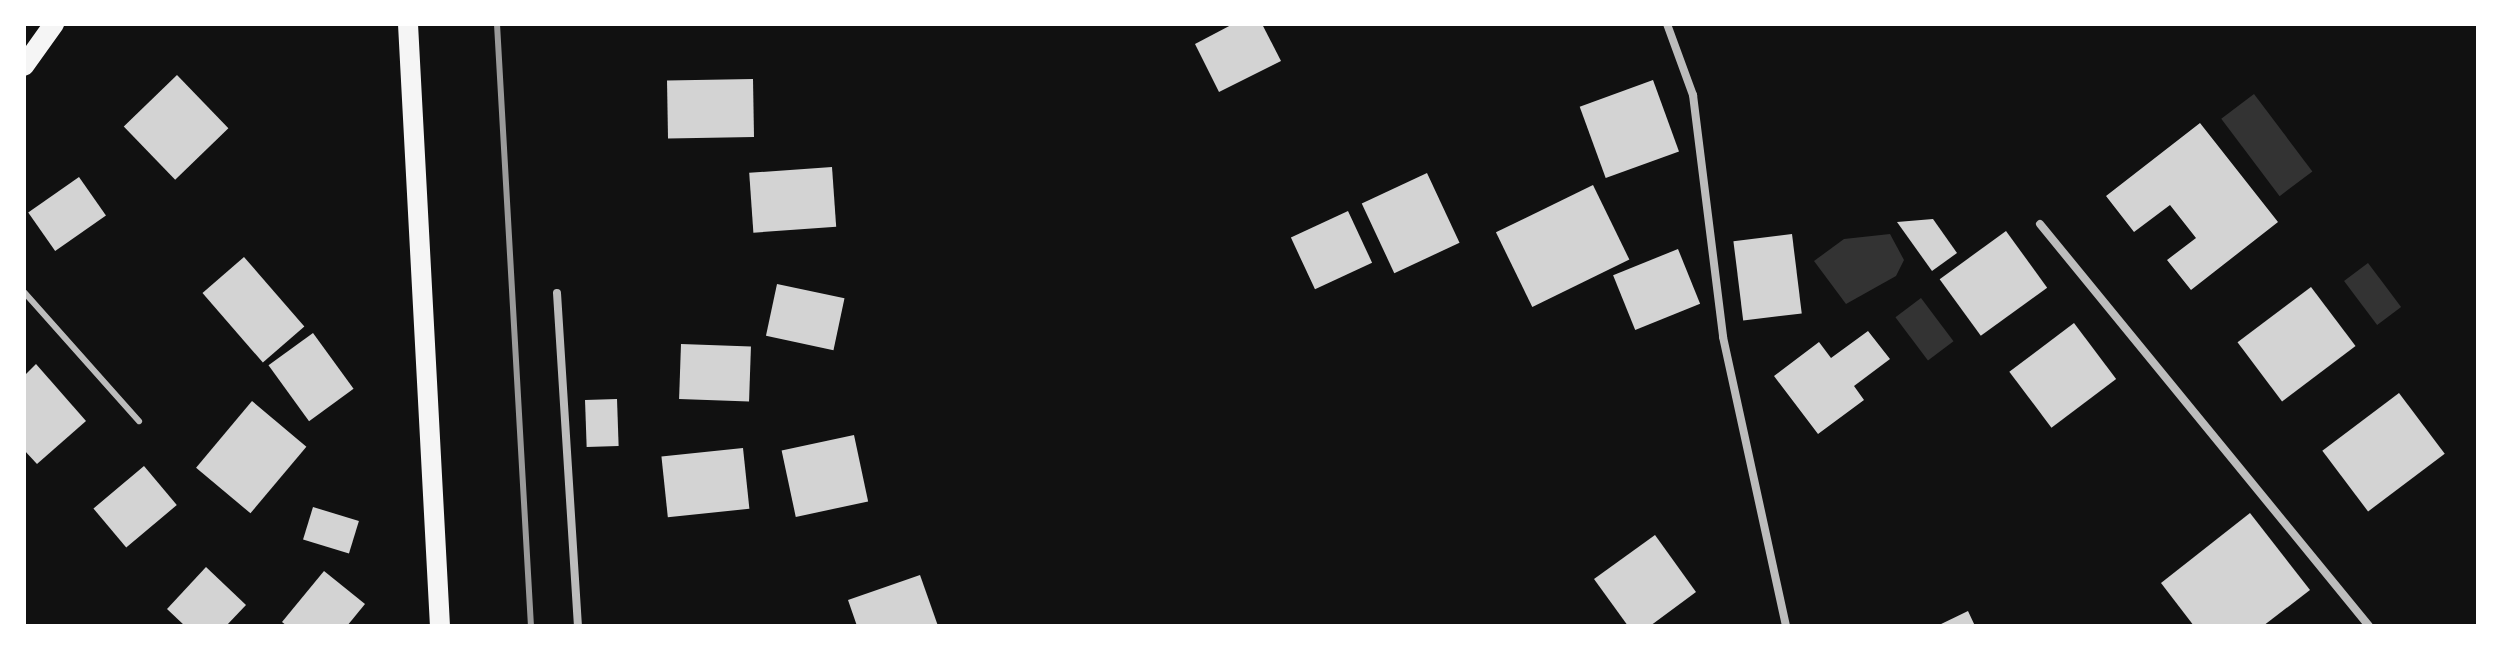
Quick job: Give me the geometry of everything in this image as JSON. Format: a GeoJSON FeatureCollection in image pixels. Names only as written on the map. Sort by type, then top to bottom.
{"type":"FeatureCollection","features":[{"type":"Feature","properties":{"kind":"main road"},"geometry":{"type":"LineString","coordinates":[[24,66],[54,24]]}},
{"type":"Feature","properties":{"kind":"main road"},"geometry":{"type":"LineString","coordinates":[[408,24],[440,626]]}},
{"type":"Feature","properties":{"kind":"street"},"geometry":{"type":"LineString","coordinates":[[1667,24],[1693,95],[1723,337],[1786,626]]}},
{"type":"Feature","properties":{"kind":"street"},"geometry":{"type":"LineString","coordinates":[[2040,224],[2369,626]]}},
{"type":"Feature","properties":{"kind":"street"},"geometry":{"type":"LineString","coordinates":[[557,293],[578,626]]}},
{"type":"Feature","properties":{"kind":"lane"},"geometry":{"type":"LineString","coordinates":[[24,292],[139,421]]}},
{"type":"Feature","properties":{"kind":"shaded area"},"geometry":{"type":"Polygon","coordinates":[[[2254,94],[2312,171],[2280,196],[2221,119],[2254,94]]]}},
{"type":"Feature","properties":{"kind":"shaded area"},"geometry":{"type":"Polygon","coordinates":[[[1890,234],[1904,260],[1896,276],[1846,304],[1814,261],[1844,239],[1890,234]]]}},
{"type":"Feature","properties":{"kind":"shaded area"},"geometry":{"type":"Polygon","coordinates":[[[2368,263],[2401,307],[2377,325],[2344,281],[2368,263]]]}},
{"type":"Feature","properties":{"kind":"shaded area"},"geometry":{"type":"Polygon","coordinates":[[[1921,298],[1953,341],[1928,360],[1895,317],[1921,298]]]}},
{"type":"Feature","properties":{"kind":"building"},"geometry":{"type":"Polygon","coordinates":[[[1233,24],[1262,24],[1281,61],[1219,92],[1195,44],[1233,24]]]}},
{"type":"Feature","properties":{"kind":"building"},"geometry":{"type":"Polygon","coordinates":[[[177,75],[228,128],[175,180],[124,126],[177,75]]]}},
{"type":"Feature","properties":{"kind":"building"},"geometry":{"type":"Polygon","coordinates":[[[753,79],[754,137],[668,138],[667,81],[753,79]]]}},
{"type":"Feature","properties":{"kind":"building"},"geometry":{"type":"Polygon","coordinates":[[[1653,80],[1679,151],[1606,178],[1580,107],[1653,80]]]}},
{"type":"Feature","properties":{"kind":"building"},"geometry":{"type":"Polygon","coordinates":[[[2200,123],[2278,222],[2191,290],[2167,260],[2196,238],[2170,205],[2134,232],[2106,196],[2200,123]]]}},
{"type":"Feature","properties":{"kind":"building"},"geometry":{"type":"Polygon","coordinates":[[[832,167],[836,227],[753,233],[749,173],[832,167]]]}},
{"type":"Feature","properties":{"kind":"building"},"geometry":{"type":"Polygon","coordinates":[[[1427,173],[1460,243],[1394,273],[1362,203],[1427,173]]]}},
{"type":"Feature","properties":{"kind":"building"},"geometry":{"type":"Polygon","coordinates":[[[79,177],[106,216],[55,251],[28,213],[79,177]]]}},
{"type":"Feature","properties":{"kind":"building"},"geometry":{"type":"Polygon","coordinates":[[[1593,185],[1629,260],[1532,307],[1496,232],[1593,185]]]}},
{"type":"Feature","properties":{"kind":"building"},"geometry":{"type":"Polygon","coordinates":[[[1348,211],[1372,263],[1315,289],[1291,238],[1348,211]]]}},
{"type":"Feature","properties":{"kind":"building"},"geometry":{"type":"Polygon","coordinates":[[[1933,219],[1957,253],[1932,271],[1897,222],[1933,219]]]}},
{"type":"Feature","properties":{"kind":"building"},"geometry":{"type":"Polygon","coordinates":[[[2006,231],[2047,288],[1981,336],[1940,279],[2006,231]]]}},
{"type":"Feature","properties":{"kind":"building"},"geometry":{"type":"Polygon","coordinates":[[[1792,234],[1802,313],[1743,321],[1733,241],[1792,234]]]}},
{"type":"Feature","properties":{"kind":"building"},"geometry":{"type":"Polygon","coordinates":[[[1678,249],[1700,304],[1635,330],[1613,275],[1678,249]]]}},
{"type":"Feature","properties":{"kind":"building"},"geometry":{"type":"Polygon","coordinates":[[[244,257],[304,326],[263,363],[202,293],[244,257]]]}},
{"type":"Feature","properties":{"kind":"building"},"geometry":{"type":"Polygon","coordinates":[[[777,284],[844,298],[833,350],[766,336],[777,284]]]}},
{"type":"Feature","properties":{"kind":"building"},"geometry":{"type":"Polygon","coordinates":[[[2311,287],[2356,346],[2282,401],[2238,342],[2311,287]]]}},
{"type":"Feature","properties":{"kind":"building"},"geometry":{"type":"Polygon","coordinates":[[[2074,323],[2116,379],[2051,428],[2009,372],[2074,323]]]}},
{"type":"Feature","properties":{"kind":"building"},"geometry":{"type":"Polygon","coordinates":[[[1868,331],[1890,359],[1854,386],[1864,400],[1818,434],[1774,376],[1819,342],[1831,358],[1868,331]]]}},
{"type":"Feature","properties":{"kind":"building"},"geometry":{"type":"Polygon","coordinates":[[[313,333],[354,389],[309,421],[269,365],[313,333]]]}},
{"type":"Feature","properties":{"kind":"building"},"geometry":{"type":"Polygon","coordinates":[[[681,344],[751,346],[749,401],[679,399],[681,344]]]}},
{"type":"Feature","properties":{"kind":"building"},"geometry":{"type":"Polygon","coordinates":[[[36,364],[86,421],[37,464],[24,450],[24,376],[36,364]]]}},
{"type":"Feature","properties":{"kind":"building"},"geometry":{"type":"Polygon","coordinates":[[[2399,393],[2445,454],[2368,511],[2322,451],[2399,393]]]}},
{"type":"Feature","properties":{"kind":"building"},"geometry":{"type":"Polygon","coordinates":[[[617,399],[619,446],[587,447],[585,400],[617,399]]]}},
{"type":"Feature","properties":{"kind":"building"},"geometry":{"type":"Polygon","coordinates":[[[252,401],[306,447],[250,513],[196,468],[252,401]]]}},
{"type":"Feature","properties":{"kind":"building"},"geometry":{"type":"Polygon","coordinates":[[[854,435],[868,502],[796,517],[782,450],[854,435]]]}},
{"type":"Feature","properties":{"kind":"building"},"geometry":{"type":"Polygon","coordinates":[[[743,448],[749,509],[668,517],[661,457],[743,448]]]}},
{"type":"Feature","properties":{"kind":"building"},"geometry":{"type":"Polygon","coordinates":[[[144,466],[177,505],[126,547],[93,508],[144,466]]]}},
{"type":"Feature","properties":{"kind":"building"},"geometry":{"type":"Polygon","coordinates":[[[313,507],[359,521],[349,554],[303,540],[313,507]]]}},
{"type":"Feature","properties":{"kind":"building"},"geometry":{"type":"Polygon","coordinates":[[[2250,513],[2310,590],[2263,626],[2194,626],[2161,583],[2250,513]]]}},
{"type":"Feature","properties":{"kind":"building"},"geometry":{"type":"Polygon","coordinates":[[[1655,535],[1696,592],[1650,626],[1628,626],[1594,579],[1655,535]]]}},
{"type":"Feature","properties":{"kind":"building"},"geometry":{"type":"Polygon","coordinates":[[[206,567],[246,605],[226,626],[185,626],[167,609],[206,567]]]}},
{"type":"Feature","properties":{"kind":"building"},"geometry":{"type":"Polygon","coordinates":[[[324,571],[365,604],[347,626],[287,626],[282,622],[324,571]]]}},
{"type":"Feature","properties":{"kind":"building"},"geometry":{"type":"Polygon","coordinates":[[[920,575],[938,626],[857,626],[848,600],[920,575]]]}},
{"type":"Feature","properties":{"kind":"building"},"geometry":{"type":"Polygon","coordinates":[[[1968,611],[1975,626],[1937,626],[1968,611]]]}},
{"type":"Feature","properties":{"kind":"railway"},"geometry":{"type":"LineString","coordinates":[[497,24],[531,626]]}}]}
